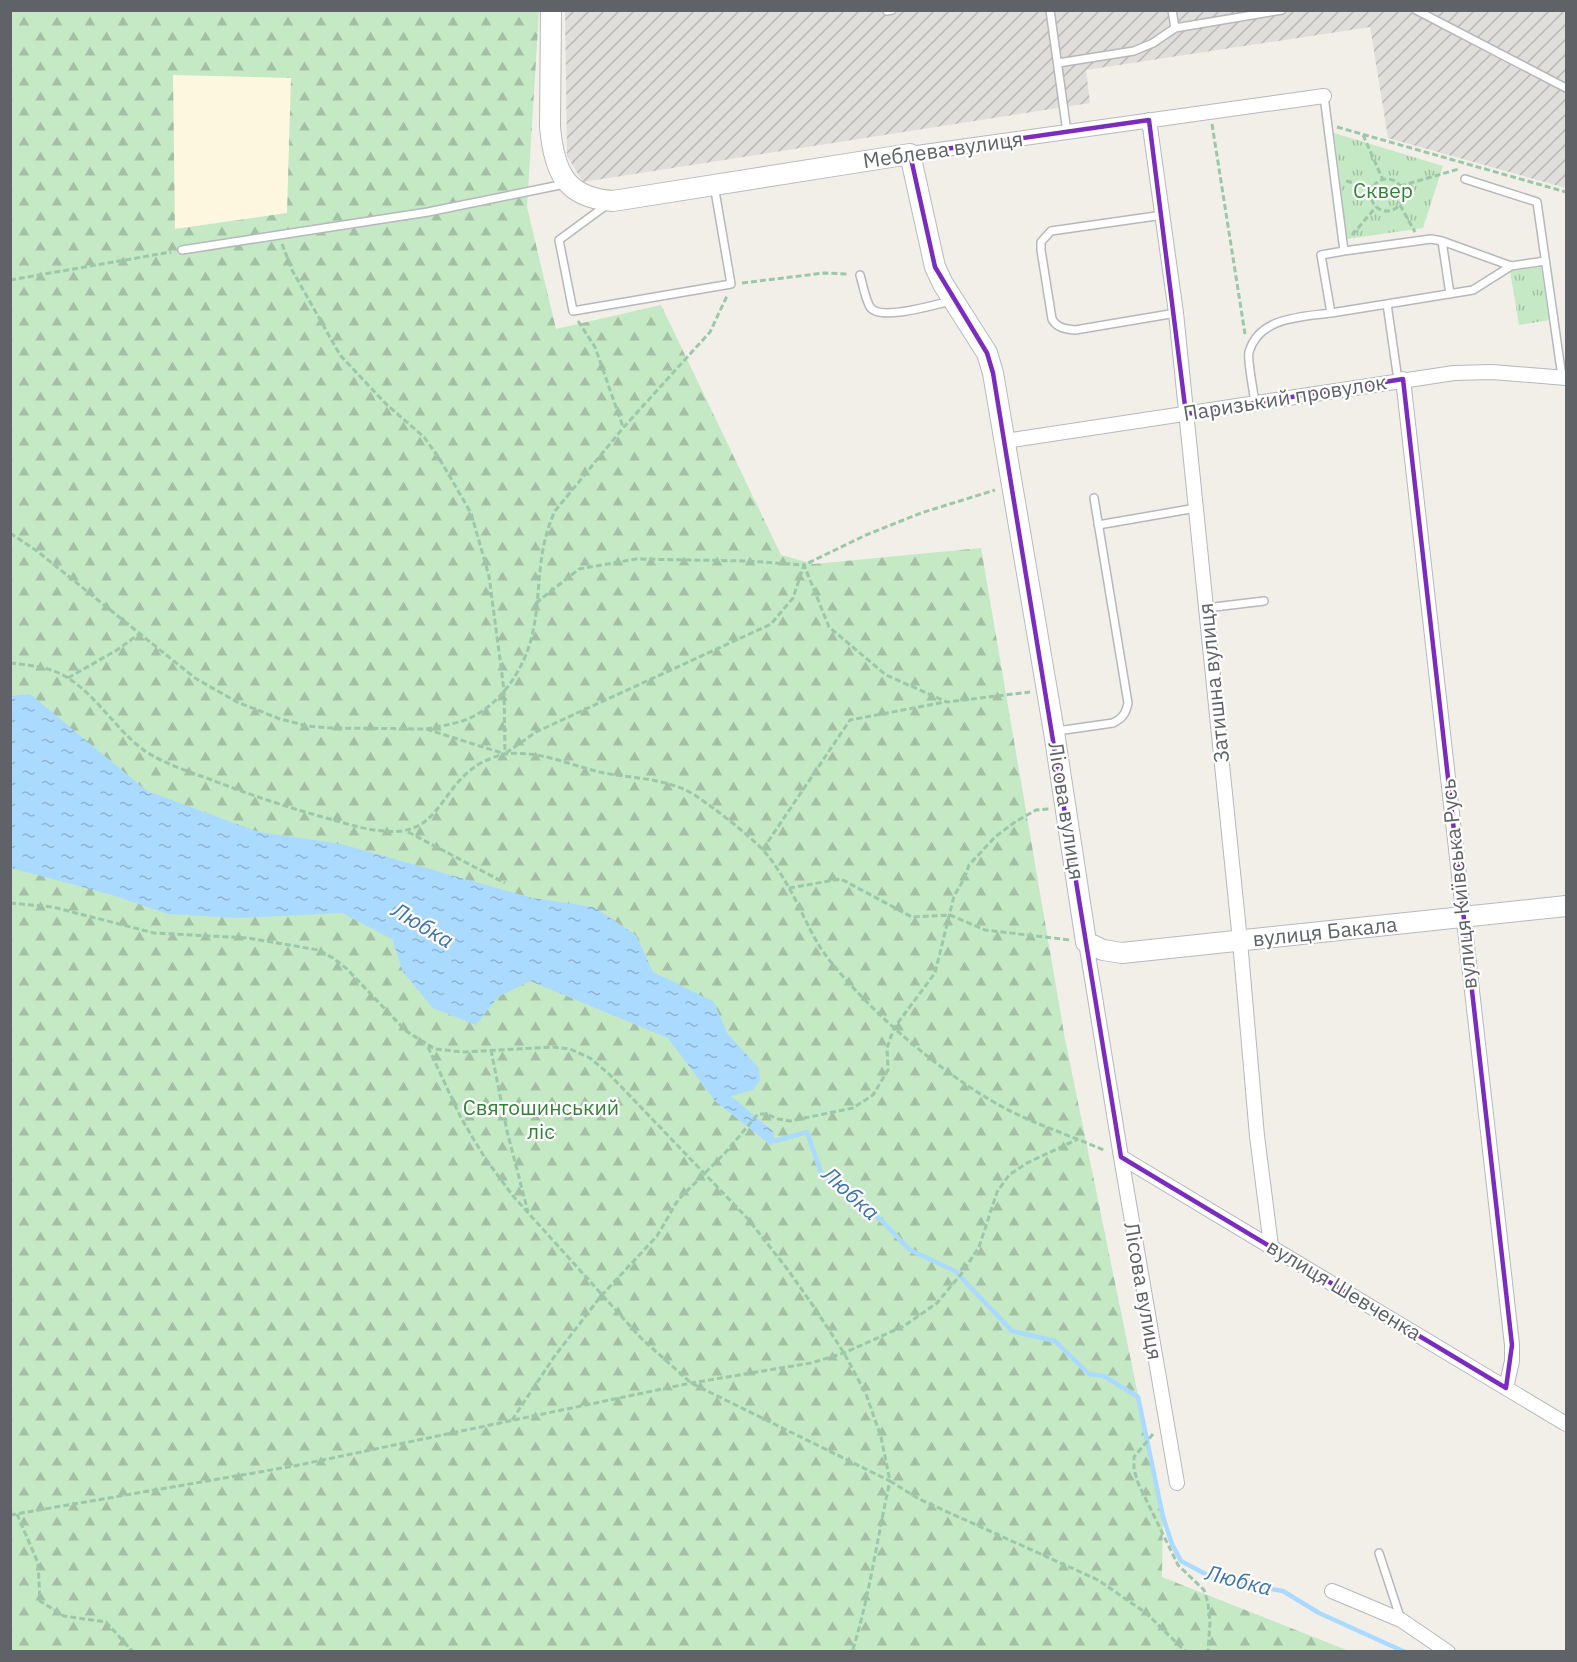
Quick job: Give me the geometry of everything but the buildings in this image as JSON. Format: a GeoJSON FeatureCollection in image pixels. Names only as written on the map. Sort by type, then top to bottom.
{"type":"FeatureCollection","features":[{"type":"Feature","properties":{"kind":"street"},"geometry":{"type":"LineString","coordinates":[[550,10],[551,136],[558,166],[568,183]]}},
{"type":"Feature","properties":{"kind":"street","name":"Меблева вулиця"},"geometry":{"type":"LineString","coordinates":[[568,183],[584,196],[613,201],[910,154],[1324,96]]}},
{"type":"Feature","properties":{"kind":"street","name":"Затишна вулиця"},"geometry":{"type":"LineString","coordinates":[[1149,120],[1176,313],[1240,941],[1257,1136],[1271,1246]]}},
{"type":"Feature","properties":{"kind":"street","name":"Лісова вулиця"},"geometry":{"type":"LineString","coordinates":[[910,154],[935,267],[943,284],[987,353],[993,373],[1054,732],[1121,1157],[1177,1483]]}},
{"type":"Feature","properties":{"kind":"street","name":"Паризький провулок"},"geometry":{"type":"LineString","coordinates":[[1005,441],[1454,373],[1492,372],[1564,378]]}},
{"type":"Feature","properties":{"kind":"street","name":"вулиця Київська Русь"},"geometry":{"type":"LineString","coordinates":[[1400,380],[1512,1345],[1512,1361],[1506,1388]]}},
{"type":"Feature","properties":{"kind":"street","name":"вулиця Бакала"},"geometry":{"type":"LineString","coordinates":[[1086,942],[1103,950],[1122,953],[1566,906]]}},
{"type":"Feature","properties":{"kind":"street","name":"вулиця Шевченка"},"geometry":{"type":"LineString","coordinates":[[1121,1157],[1566,1424]]}},
{"type":"Feature","properties":{"kind":"street"},"geometry":{"type":"LineString","coordinates":[[1332,1591],[1401,1620],[1448,1652]]}},
{"type":"Feature","properties":{"kind":"lane"},"geometry":{"type":"LineString","coordinates":[[887,11],[892,10]]}},
{"type":"Feature","properties":{"kind":"lane"},"geometry":{"type":"LineString","coordinates":[[1050,10],[1067,132]]}},
{"type":"Feature","properties":{"kind":"lane"},"geometry":{"type":"LineString","coordinates":[[1172,10],[1175,28]]}},
{"type":"Feature","properties":{"kind":"lane"},"geometry":{"type":"LineString","coordinates":[[1058,63],[1134,51],[1153,43],[1175,28],[1282,10]]}},
{"type":"Feature","properties":{"kind":"lane"},"geometry":{"type":"LineString","coordinates":[[1416,10],[1566,88]]}},
{"type":"Feature","properties":{"kind":"lane"},"geometry":{"type":"LineString","coordinates":[[1324,96],[1344,248]]}},
{"type":"Feature","properties":{"kind":"lane"},"geometry":{"type":"LineString","coordinates":[[1465,179],[1537,202],[1564,378]]}},
{"type":"Feature","properties":{"kind":"lane"},"geometry":{"type":"LineString","coordinates":[[182,250],[279,237],[428,212],[568,183]]}},
{"type":"Feature","properties":{"kind":"lane"},"geometry":{"type":"LineString","coordinates":[[613,201],[559,240],[573,312],[731,284],[714,185]]}},
{"type":"Feature","properties":{"kind":"lane"},"geometry":{"type":"LineString","coordinates":[[1163,215],[1051,231],[1041,242],[1041,250],[1052,319],[1056,325],[1064,329],[1075,330],[1176,313]]}},
{"type":"Feature","properties":{"kind":"lane"},"geometry":{"type":"LineString","coordinates":[[1331,313],[1322,255],[1344,248],[1420,240],[1442,241],[1511,266]]}},
{"type":"Feature","properties":{"kind":"lane"},"geometry":{"type":"LineString","coordinates":[[1442,241],[1450,294]]}},
{"type":"Feature","properties":{"kind":"lane"},"geometry":{"type":"LineString","coordinates":[[1256,403],[1248,354],[1259,334],[1278,321],[1473,290],[1511,266],[1545,261]]}},
{"type":"Feature","properties":{"kind":"lane"},"geometry":{"type":"LineString","coordinates":[[860,275],[871,308],[878,312],[898,313],[954,300]]}},
{"type":"Feature","properties":{"kind":"lane"},"geometry":{"type":"LineString","coordinates":[[1388,303],[1400,380]]}},
{"type":"Feature","properties":{"kind":"lane"},"geometry":{"type":"LineString","coordinates":[[1054,732],[1113,723],[1120,720],[1126,712],[1128,703],[1094,498]]}},
{"type":"Feature","properties":{"kind":"lane"},"geometry":{"type":"LineString","coordinates":[[1098,525],[1196,508]]}},
{"type":"Feature","properties":{"kind":"lane"},"geometry":{"type":"LineString","coordinates":[[1206,608],[1264,601]]}},
{"type":"Feature","properties":{"kind":"lane"},"geometry":{"type":"LineString","coordinates":[[1379,1553],[1401,1620]]}},
{"type":"Feature","properties":{"kind":"path"},"geometry":{"type":"LineString","coordinates":[[1210,111],[1248,354]]}},
{"type":"Feature","properties":{"kind":"path"},"geometry":{"type":"LineString","coordinates":[[1328,124],[1566,192]]}},
{"type":"Feature","properties":{"kind":"path"},"geometry":{"type":"LineString","coordinates":[[1362,134],[1383,180]]}},
{"type":"Feature","properties":{"kind":"path"},"geometry":{"type":"LineString","coordinates":[[1376,207],[1372,197],[1373,188],[1383,180],[1389,180],[1401,186],[1472,166]]}},
{"type":"Feature","properties":{"kind":"path"},"geometry":{"type":"LineString","coordinates":[[1335,178],[1373,188]]}},
{"type":"Feature","properties":{"kind":"path"},"geometry":{"type":"LineString","coordinates":[[1376,207],[1389,211],[1400,205],[1403,192],[1401,186]]}},
{"type":"Feature","properties":{"kind":"path"},"geometry":{"type":"LineString","coordinates":[[1400,205],[1420,240]]}},
{"type":"Feature","properties":{"kind":"path"},"geometry":{"type":"LineString","coordinates":[[1344,248],[1376,207]]}},
{"type":"Feature","properties":{"kind":"path"},"geometry":{"type":"LineString","coordinates":[[279,237],[292,270],[340,355],[386,404],[424,437],[471,513],[489,576],[504,690],[505,754]]}},
{"type":"Feature","properties":{"kind":"path"},"geometry":{"type":"LineString","coordinates":[[10,280],[182,250]]}},
{"type":"Feature","properties":{"kind":"path"},"geometry":{"type":"LineString","coordinates":[[10,533],[37,551],[195,678],[237,702],[280,719],[307,726],[426,729],[452,724],[471,717],[490,706],[520,666],[532,636],[542,545],[555,511],[623,428],[710,332],[725,304],[731,284],[824,273],[860,275]]}},
{"type":"Feature","properties":{"kind":"path"},"geometry":{"type":"LineString","coordinates":[[573,312],[595,347],[623,428]]}},
{"type":"Feature","properties":{"kind":"path"},"geometry":{"type":"LineString","coordinates":[[536,604],[579,569],[636,559],[748,561],[804,565],[866,535],[921,513],[1012,485]]}},
{"type":"Feature","properties":{"kind":"path"},"geometry":{"type":"LineString","coordinates":[[804,565],[829,627],[886,675],[947,702]]}},
{"type":"Feature","properties":{"kind":"path"},"geometry":{"type":"LineString","coordinates":[[408,832],[430,818],[454,786],[477,765],[505,754],[536,732],[771,624],[793,598],[804,565]]}},
{"type":"Feature","properties":{"kind":"path"},"geometry":{"type":"LineString","coordinates":[[68,678],[90,667],[139,634]]}},
{"type":"Feature","properties":{"kind":"path"},"geometry":{"type":"LineString","coordinates":[[10,663],[50,669],[68,678],[92,699],[125,735],[148,752],[176,766],[268,802],[382,831],[408,832],[505,883]]}},
{"type":"Feature","properties":{"kind":"path"},"geometry":{"type":"LineString","coordinates":[[763,849],[850,720],[947,702],[1047,690]]}},
{"type":"Feature","properties":{"kind":"path"},"geometry":{"type":"LineString","coordinates":[[426,729],[505,754],[544,755],[602,772],[656,780],[697,796],[763,849],[789,888],[808,928],[830,961],[894,1028],[930,1058],[1013,1112],[1121,1157]]}},
{"type":"Feature","properties":{"kind":"path"},"geometry":{"type":"LineString","coordinates":[[512,1420],[554,1357],[601,1296],[657,1236],[678,1200],[737,1140],[745,1127],[758,1114],[790,1121],[853,1108],[873,1095],[888,1070],[887,1048],[894,1028],[935,973],[954,896],[969,865],[995,837],[1015,822],[1036,810],[1050,809],[1065,803]]}},
{"type":"Feature","properties":{"kind":"path"},"geometry":{"type":"LineString","coordinates":[[789,888],[841,879],[912,917],[950,915],[985,930],[1086,942]]}},
{"type":"Feature","properties":{"kind":"path"},"geometry":{"type":"LineString","coordinates":[[10,903],[53,907],[154,933],[248,938],[318,950],[347,969],[406,1031],[427,1046],[452,1052],[553,1047],[570,1049],[590,1058],[609,1074],[748,1219],[788,1270],[844,1353],[866,1394],[874,1414],[890,1480],[864,1615],[852,1652]]}},
{"type":"Feature","properties":{"kind":"path"},"geometry":{"type":"LineString","coordinates":[[427,1046],[472,1138],[499,1177],[601,1296],[641,1338],[691,1383],[890,1480],[919,1499],[1098,1580],[1146,1613],[1186,1652]]}},
{"type":"Feature","properties":{"kind":"path"},"geometry":{"type":"LineString","coordinates":[[491,1050],[507,1131],[529,1214]]}},
{"type":"Feature","properties":{"kind":"path"},"geometry":{"type":"LineString","coordinates":[[10,1515],[294,1466],[691,1383],[811,1363],[844,1353],[904,1326],[936,1303],[962,1273],[979,1247],[997,1192],[1009,1176],[1027,1162],[1078,1139]]}},
{"type":"Feature","properties":{"kind":"path"},"geometry":{"type":"LineString","coordinates":[[1152,1435],[1134,1457],[1133,1463],[1138,1483],[1178,1565],[1204,1590],[1210,1622],[1208,1652]]}},
{"type":"Feature","properties":{"kind":"path"},"geometry":{"type":"LineString","coordinates":[[16,1514],[38,1563],[40,1601],[64,1617],[106,1622],[133,1652]]}},
{"type":"Feature","properties":{"kind":"highlighted area"},"geometry":{"type":"Polygon","coordinates":[[[1149,120],[1186,414],[1403,379],[1512,1345],[1506,1388],[1121,1157],[993,373],[987,353],[935,267],[910,154],[1149,120]]]}},
{"type":"Feature","properties":{"kind":"shaded area"},"geometry":{"type":"Polygon","coordinates":[[[565,11],[1566,11],[1566,188],[1388,138],[1370,27],[1086,70],[1090,103],[583,182],[567,156],[565,11]]]}},
{"type":"Feature","properties":{"kind":"shaded area"},"geometry":{"type":"Polygon","coordinates":[[[173,75],[291,77],[287,213],[174,229],[173,75]]]}},
{"type":"Feature","properties":{"kind":"green space","name":"Святошинський ліс"},"geometry":{"type":"Polygon","coordinates":[[[11,11],[539,11],[527,207],[556,329],[661,305],[781,555],[814,564],[981,548],[1065,1039],[1163,1517],[1162,1577],[1349,1651],[11,1652],[11,11]],[[173,75],[175,229],[287,213],[291,78],[173,75]]]}},
{"type":"Feature","properties":{"kind":"green space","name":"Сквер"},"geometry":{"type":"Polygon","coordinates":[[[1334,133],[1443,166],[1423,228],[1347,239],[1334,133]]]}},
{"type":"Feature","properties":{"kind":"green space"},"geometry":{"type":"Polygon","coordinates":[[[1541,267],[1549,320],[1519,325],[1510,271],[1541,267]]]}},
{"type":"Feature","properties":{"kind":"water"},"geometry":{"type":"Polygon","coordinates":[[[30,694],[147,791],[259,832],[341,844],[532,898],[594,907],[636,935],[653,972],[714,1002],[727,1033],[759,1068],[760,1080],[753,1090],[731,1096],[774,1132],[772,1146],[715,1101],[668,1038],[530,981],[498,997],[476,1025],[433,1008],[403,972],[392,939],[342,913],[236,918],[168,914],[112,895],[11,868],[11,696],[30,694]]]}},
{"type":"Feature","properties":{"kind":"waterway","name":"Любка"},"geometry":{"type":"LineString","coordinates":[[770,1137],[775,1141],[807,1132],[821,1173],[881,1220],[910,1250],[955,1271],[1012,1331],[1055,1341],[1089,1374],[1104,1376],[1138,1397],[1163,1517],[1172,1544],[1181,1561],[1215,1579],[1283,1591],[1319,1613],[1405,1652]]}}]}
